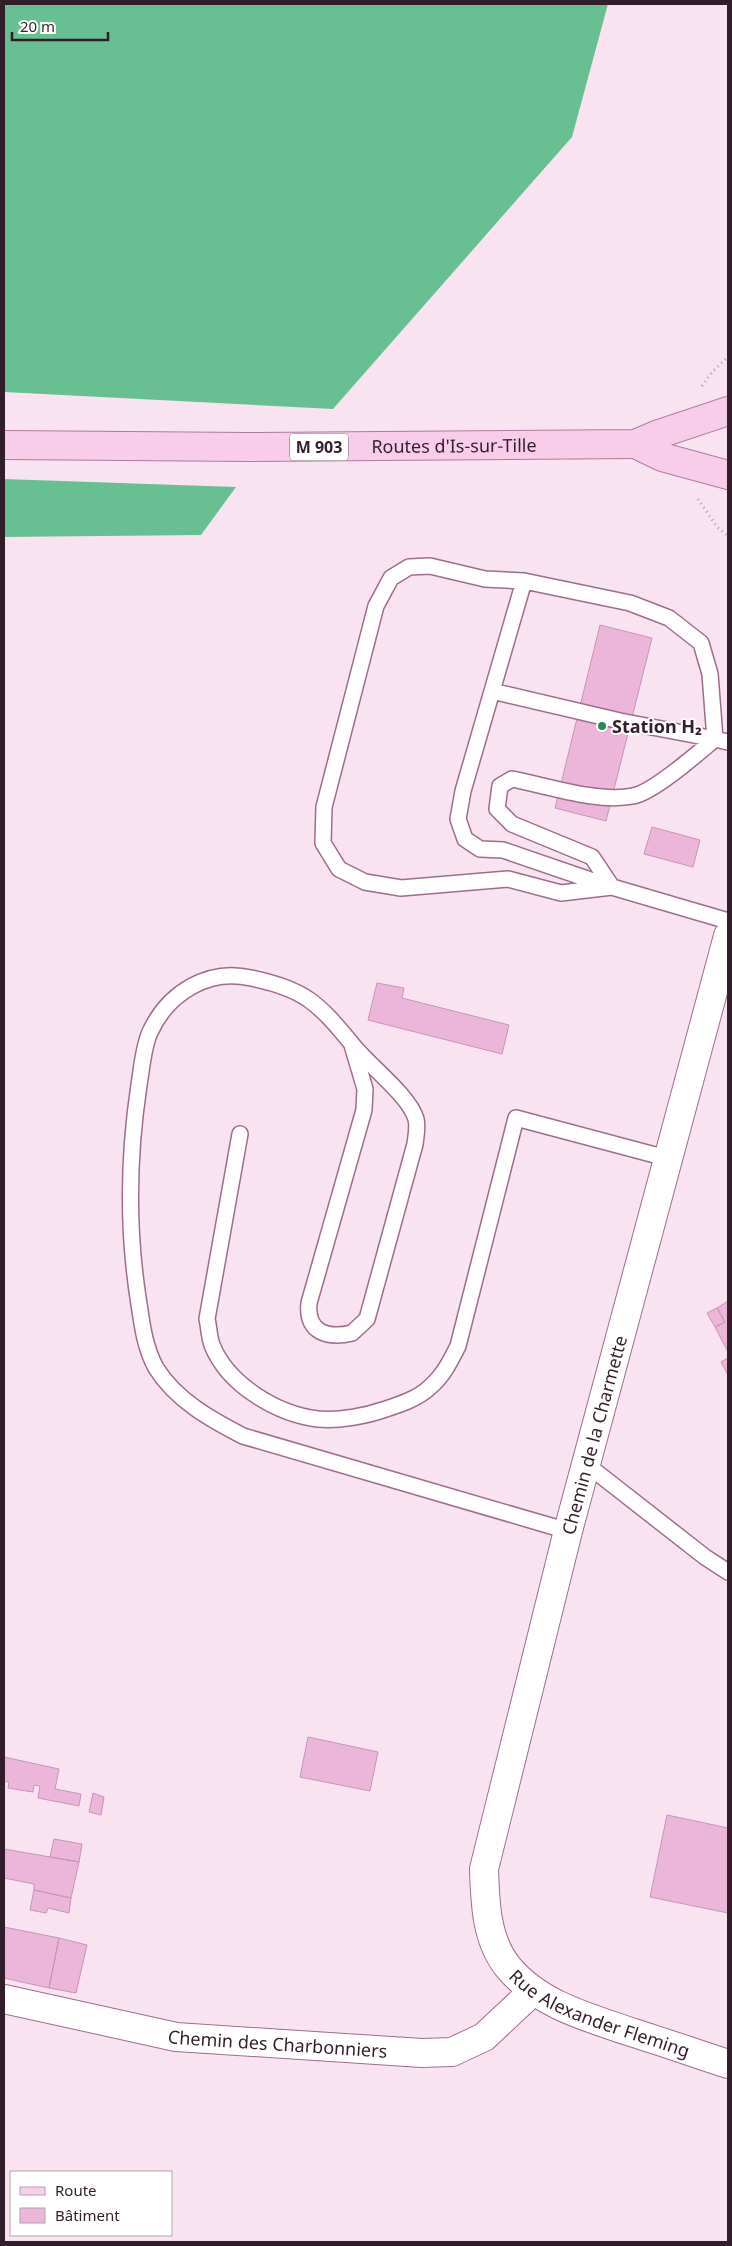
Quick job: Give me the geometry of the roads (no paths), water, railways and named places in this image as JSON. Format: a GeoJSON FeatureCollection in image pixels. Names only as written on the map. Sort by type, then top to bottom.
{"type":"FeatureCollection","features":[{"type":"Feature","properties":{"kind":"main road","name":"Routes d'Is-sur-Tille"},"geometry":{"type":"LineString","coordinates":[[4,445],[258,447],[635,444],[728,411]]}},
{"type":"Feature","properties":{"kind":"main road","name":"Routes d'Is-sur-Tille"},"geometry":{"type":"LineString","coordinates":[[635,444],[662,457],[728,475]]}},
{"type":"Feature","properties":{"kind":"street","name":"Chemin de la Charmette"},"geometry":{"type":"LineString","coordinates":[[492,1938],[484,1903],[484,1869],[568,1531],[670,1159],[723,978],[728,936]]}},
{"type":"Feature","properties":{"kind":"street","name":"Rue Alexander Fleming"},"geometry":{"type":"LineString","coordinates":[[492,1938],[508,1967],[534,1991],[573,2012],[728,2064]]}},
{"type":"Feature","properties":{"kind":"street","name":"Chemin des Charbonniers"},"geometry":{"type":"LineString","coordinates":[[4,1998],[176,2037],[422,2053],[452,2052],[484,2037],[534,1991]]}},
{"type":"Feature","properties":{"kind":"lane"},"geometry":{"type":"LineString","coordinates":[[612,887],[561,893],[508,879],[401,888],[365,882],[339,869],[323,843],[324,807],[376,606],[391,578],[409,567],[430,566],[485,579],[524,580],[630,603],[670,618],[701,643],[710,674],[722,741]]}},
{"type":"Feature","properties":{"kind":"lane"},"geometry":{"type":"LineString","coordinates":[[524,580],[463,791],[458,819],[465,839],[480,849],[502,850],[612,887],[728,920]]}},
{"type":"Feature","properties":{"kind":"lane"},"geometry":{"type":"LineString","coordinates":[[492,691],[620,721],[722,741]]}},
{"type":"Feature","properties":{"kind":"lane"},"geometry":{"type":"LineString","coordinates":[[612,887],[592,857],[512,824],[497,809],[500,786],[512,779],[585,796],[634,796],[671,775],[722,741]]}},
{"type":"Feature","properties":{"kind":"lane"},"geometry":{"type":"LineString","coordinates":[[352,1045],[365,1089],[364,1110],[308,1308],[312,1324],[318,1330],[329,1335],[352,1333],[366,1319],[417,1132],[417,1121],[410,1105],[352,1045],[335,1022],[309,998],[293,989],[242,976],[210,978],[193,985],[179,994],[158,1018],[145,1048],[133,1127],[129,1194],[132,1263],[143,1334],[155,1366],[181,1398],[243,1436],[568,1531]]}},
{"type":"Feature","properties":{"kind":"lane"},"geometry":{"type":"LineString","coordinates":[[240,1134],[207,1318],[212,1345],[224,1365],[242,1384],[265,1401],[318,1419],[346,1418],[403,1404],[430,1388],[447,1369],[458,1346],[516,1118],[670,1159]]}},
{"type":"Feature","properties":{"kind":"lane"},"geometry":{"type":"LineString","coordinates":[[586,1464],[705,1557],[728,1572]]}},
{"type":"Feature","properties":{"kind":"place","name":"Station H₂"},"geometry":{"type":"Point","coordinates":[602,726]}}]}
